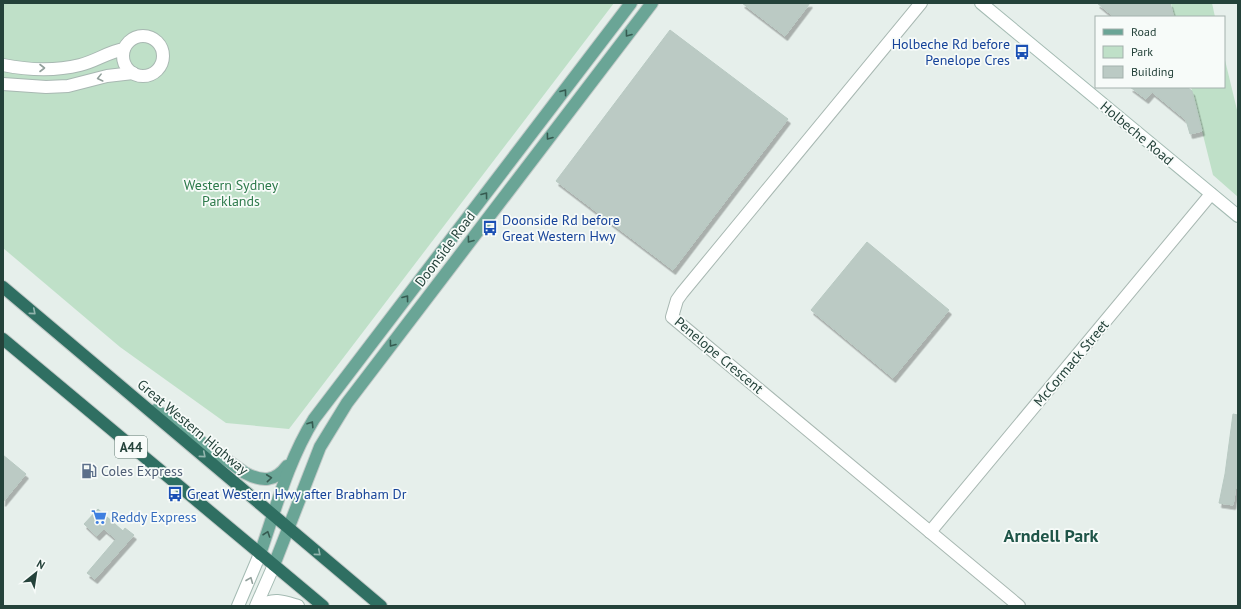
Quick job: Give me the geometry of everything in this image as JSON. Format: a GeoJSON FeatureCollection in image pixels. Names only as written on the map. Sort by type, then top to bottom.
{"type":"FeatureCollection","features":[{"type":"Feature","properties":{"kind":"highway","name":"Great Western Highway"},"geometry":{"type":"LineString","coordinates":[[3,287],[381,606]]}},
{"type":"Feature","properties":{"kind":"highway","name":"A44"},"geometry":{"type":"LineString","coordinates":[[3,339],[323,606]]}},
{"type":"Feature","properties":{"kind":"main road","name":"Doonside Road"},"geometry":{"type":"LineString","coordinates":[[260,554],[293,459],[304,435],[314,419],[631,3]]}},
{"type":"Feature","properties":{"kind":"main road","name":"Doonside Road"},"geometry":{"type":"LineString","coordinates":[[274,565],[320,447],[347,403],[652,3]]}},
{"type":"Feature","properties":{"kind":"main road"},"geometry":{"type":"LineString","coordinates":[[130,394],[156,410],[254,478],[266,479],[276,477],[293,459]]}},
{"type":"Feature","properties":{"kind":"street","name":"Penelope Crescent"},"geometry":{"type":"LineString","coordinates":[[921,3],[682,292],[677,300],[672,317],[1019,606]]}},
{"type":"Feature","properties":{"kind":"street","name":"Holbeche Road"},"geometry":{"type":"LineString","coordinates":[[981,3],[1238,216]]}},
{"type":"Feature","properties":{"kind":"street"},"geometry":{"type":"LineString","coordinates":[[142,35],[153,38],[161,46],[164,58],[159,69],[149,75],[141,76],[133,73],[129,70],[123,60],[124,49],[130,40],[136,37],[142,35]]}},
{"type":"Feature","properties":{"kind":"street"},"geometry":{"type":"LineString","coordinates":[[3,65],[26,68],[66,67],[80,65],[112,51],[124,49]]}},
{"type":"Feature","properties":{"kind":"street"},"geometry":{"type":"LineString","coordinates":[[3,84],[46,87],[68,86],[107,76],[133,73]]}},
{"type":"Feature","properties":{"kind":"street","name":"McCormack Street"},"geometry":{"type":"LineString","coordinates":[[930,532],[1211,194]]}},
{"type":"Feature","properties":{"kind":"street"},"geometry":{"type":"LineString","coordinates":[[238,606],[260,554]]}},
{"type":"Feature","properties":{"kind":"street"},"geometry":{"type":"LineString","coordinates":[[256,606],[274,565]]}},
{"type":"Feature","properties":{"kind":"street"},"geometry":{"type":"LineString","coordinates":[[261,606],[273,600],[298,606]]}},
{"type":"Feature","properties":{"kind":"green space","name":"Western Sydney Parklands"},"geometry":{"type":"Polygon","coordinates":[[[3,3],[614,3],[289,429],[226,423],[120,347],[3,248],[3,3]]]}},
{"type":"Feature","properties":{"kind":"green space"},"geometry":{"type":"Polygon","coordinates":[[[1171,3],[1212,3],[1215,16],[1174,16],[1171,3]]]}},
{"type":"Feature","properties":{"kind":"green space"},"geometry":{"type":"Polygon","coordinates":[[[1225,60],[1238,114],[1238,197],[1213,175],[1191,88],[1225,88],[1225,60]]]}},
{"type":"Feature","properties":{"kind":"building"},"geometry":{"type":"Polygon","coordinates":[[[742,3],[810,3],[785,36],[742,3]]]}},
{"type":"Feature","properties":{"kind":"building"},"geometry":{"type":"Polygon","coordinates":[[[1097,3],[1170,3],[1174,16],[1113,16],[1097,3]]]}},
{"type":"Feature","properties":{"kind":"building"},"geometry":{"type":"Polygon","coordinates":[[[670,30],[788,119],[673,270],[556,181],[670,30]]]}},
{"type":"Feature","properties":{"kind":"building"},"geometry":{"type":"Polygon","coordinates":[[[1131,88],[1188,88],[1192,91],[1202,131],[1190,134],[1186,120],[1152,92],[1146,99],[1131,88]]]}},
{"type":"Feature","properties":{"kind":"building"},"geometry":{"type":"Polygon","coordinates":[[[867,242],[949,310],[893,378],[811,310],[867,242]]]}},
{"type":"Feature","properties":{"kind":"building"},"geometry":{"type":"Polygon","coordinates":[[[1233,414],[1238,415],[1238,474],[1233,505],[1219,503],[1225,474],[1233,414]]]}},
{"type":"Feature","properties":{"kind":"building"},"geometry":{"type":"Polygon","coordinates":[[[3,455],[26,474],[3,502],[3,455]]]}},
{"type":"Feature","properties":{"kind":"building"},"geometry":{"type":"Polygon","coordinates":[[[98,509],[123,531],[125,528],[134,535],[95,579],[87,573],[116,539],[104,529],[97,536],[84,524],[98,509]]]}},
{"type":"Feature","properties":{"kind":"place","name":"Holbeche Rd before Penelope Cres"},"geometry":{"type":"Point","coordinates":[1022,52]}},
{"type":"Feature","properties":{"kind":"place","name":"Doonside Rd before Great Western Hwy"},"geometry":{"type":"Point","coordinates":[490,228]}},
{"type":"Feature","properties":{"kind":"place","name":"Coles Express"},"geometry":{"type":"Point","coordinates":[89,471]}},
{"type":"Feature","properties":{"kind":"place","name":"Great Western Hwy after Brabham Dr"},"geometry":{"type":"Point","coordinates":[175,494]}},
{"type":"Feature","properties":{"kind":"place","name":"Reddy Express"},"geometry":{"type":"Point","coordinates":[99,517]}},
{"type":"Feature","properties":{"kind":"district","name":"Arndell Park"},"geometry":{"type":"Point","coordinates":[1051,535]}}]}
